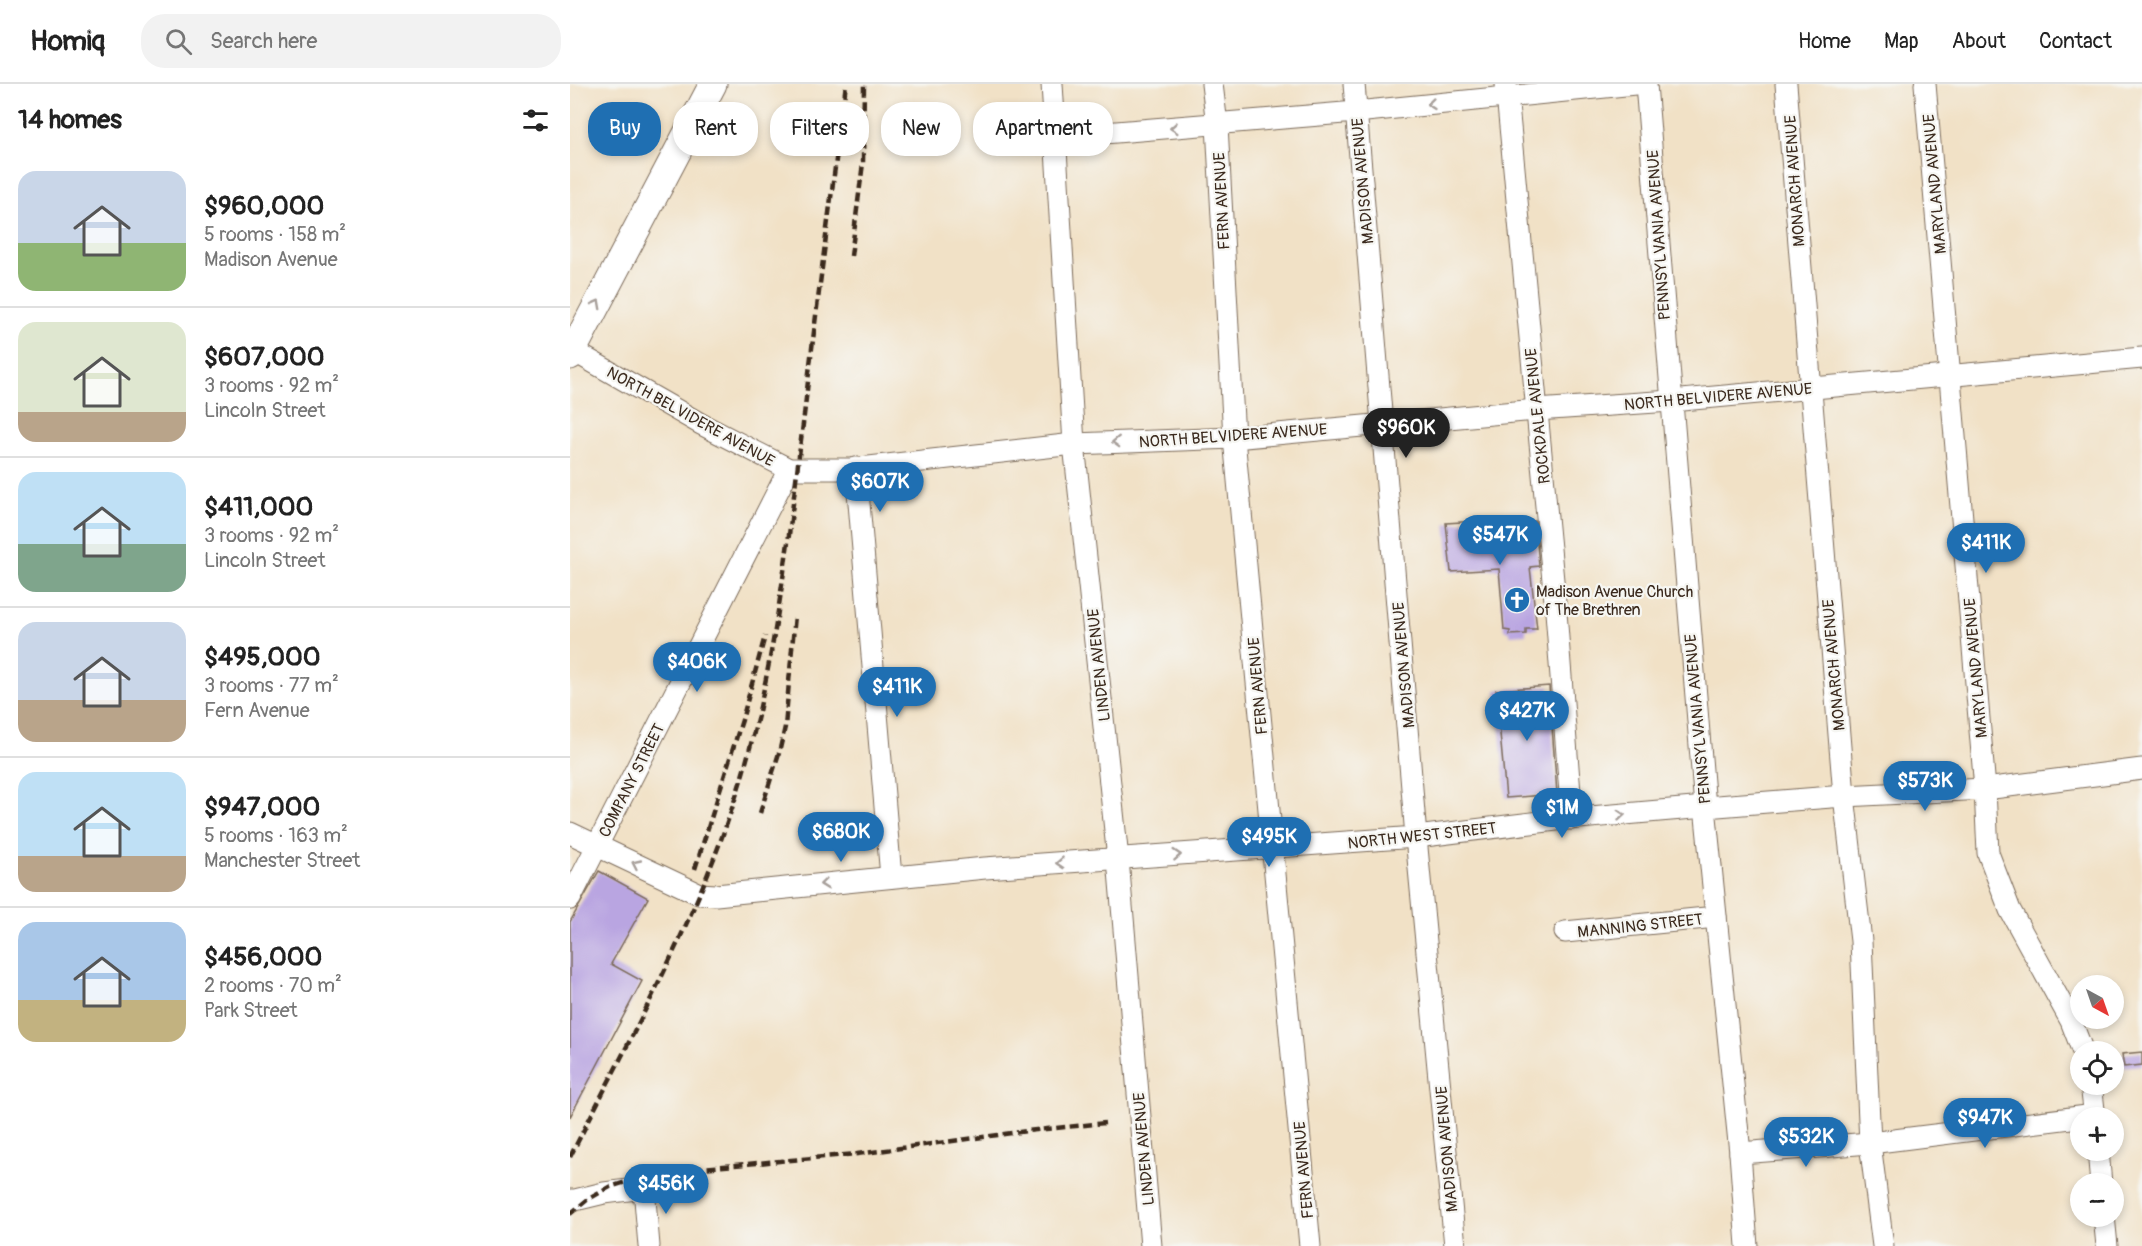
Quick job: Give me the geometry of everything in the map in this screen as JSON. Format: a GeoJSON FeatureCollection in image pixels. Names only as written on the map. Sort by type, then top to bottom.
{"type":"FeatureCollection","features":[{"type":"Feature","properties":{"kind":"main road"},"geometry":{"type":"LineString","coordinates":[[571,352],[713,84]]}},
{"type":"Feature","properties":{"kind":"street","name":"LINDEN AVENUE"},"geometry":{"type":"LineString","coordinates":[[1052,84],[1053,102]]}},
{"type":"Feature","properties":{"kind":"street","name":"FERN AVENUE"},"geometry":{"type":"LineString","coordinates":[[1212,84],[1234,438],[1310,1246]]}},
{"type":"Feature","properties":{"kind":"street","name":"MADISON AVENUE"},"geometry":{"type":"LineString","coordinates":[[1354,84],[1384,424],[1416,837],[1455,1246]]}},
{"type":"Feature","properties":{"kind":"street"},"geometry":{"type":"LineString","coordinates":[[1113,133],[1356,112],[1506,90],[1635,84]]}},
{"type":"Feature","properties":{"kind":"street","name":"PENNSYLVANIA AVENUE"},"geometry":{"type":"LineString","coordinates":[[1647,84],[1705,807],[1740,1153],[1747,1246]]}},
{"type":"Feature","properties":{"kind":"street","name":"MONARCH AVENUE"},"geometry":{"type":"LineString","coordinates":[[1786,84],[1844,796],[1861,940],[1870,1143],[1883,1246]]}},
{"type":"Feature","properties":{"kind":"street","name":"MARYLAND AVENUE"},"geometry":{"type":"LineString","coordinates":[[1925,84],[1985,789],[1988,853],[2010,910],[2071,1021],[2079,1041]]}},
{"type":"Feature","properties":{"kind":"street","name":"ROCKDALE AVENUE"},"geometry":{"type":"LineString","coordinates":[[1506,90],[1556,612],[1572,819]]}},
{"type":"Feature","properties":{"kind":"street","name":"LINDEN AVENUE"},"geometry":{"type":"LineString","coordinates":[[1057,156],[1074,444],[1118,859],[1151,1246]]}},
{"type":"Feature","properties":{"kind":"street","name":"NORTH BELVIDERE AVENUE"},"geometry":{"type":"LineString","coordinates":[[571,352],[789,470],[856,468],[1074,444],[1234,438],[2142,358]]}},
{"type":"Feature","properties":{"kind":"street"},"geometry":{"type":"LineString","coordinates":[[856,468],[891,878]]}},
{"type":"Feature","properties":{"kind":"street","name":"COMPANY STREET"},"geometry":{"type":"LineString","coordinates":[[570,899],[789,470]]}},
{"type":"Feature","properties":{"kind":"street","name":"NORTH WEST STREET"},"geometry":{"type":"LineString","coordinates":[[570,833],[699,894],[707,895],[985,868],[1416,837],[1705,807],[1844,796],[1985,789],[2142,770]]}},
{"type":"Feature","properties":{"kind":"street","name":"MANNING STREET"},"geometry":{"type":"LineString","coordinates":[[1565,932],[1716,917]]}},
{"type":"Feature","properties":{"kind":"street"},"geometry":{"type":"LineString","coordinates":[[1740,1153],[1870,1143],[2070,1119]]}},
{"type":"Feature","properties":{"kind":"street"},"geometry":{"type":"LineString","coordinates":[[570,1200],[644,1188],[649,1246]]}},
{"type":"Feature","properties":{"kind":"street"},"geometry":{"type":"LineString","coordinates":[[2105,1227],[2107,1246]]}},
{"type":"Feature","properties":{"kind":"building","name":"Madison Avenue Church of The Brethren"},"geometry":{"type":"Polygon","coordinates":[[[1478,521],[1481,531],[1520,530],[1520,522],[1535,521],[1539,566],[1530,567],[1537,629],[1526,629],[1526,634],[1510,635],[1510,631],[1504,630],[1499,569],[1451,572],[1446,523],[1478,521]]]}},
{"type":"Feature","properties":{"kind":"building"},"geometry":{"type":"Polygon","coordinates":[[[1549,686],[1557,794],[1506,798],[1496,690],[1549,686]]]}},
{"type":"Feature","properties":{"kind":"building"},"geometry":{"type":"Polygon","coordinates":[[[599,871],[648,898],[611,964],[642,981],[570,1117],[570,922],[599,871]]]}},
{"type":"Feature","properties":{"kind":"building"},"geometry":{"type":"Polygon","coordinates":[[[2142,1052],[2142,1065],[2124,1067],[2124,1054],[2142,1052]]]}},
{"type":"Feature","properties":{"kind":"railway"},"geometry":{"type":"LineString","coordinates":[[570,1157],[688,921],[727,823],[743,773],[773,644],[846,84]]}},
{"type":"Feature","properties":{"kind":"railway"},"geometry":{"type":"LineString","coordinates":[[851,256],[863,163],[864,84]]}},
{"type":"Feature","properties":{"kind":"railway"},"geometry":{"type":"LineString","coordinates":[[760,813],[785,727],[795,615]]}},
{"type":"Feature","properties":{"kind":"railway"},"geometry":{"type":"LineString","coordinates":[[695,869],[742,720],[765,636]]}},
{"type":"Feature","properties":{"kind":"railway"},"geometry":{"type":"LineString","coordinates":[[570,1214],[587,1200],[610,1187],[658,1172],[857,1154],[1105,1123]]}},
{"type":"Feature","properties":{"kind":"place","name":"Madison Avenue Church of The Brethren"},"geometry":{"type":"Point","coordinates":[1517,600]}}]}
